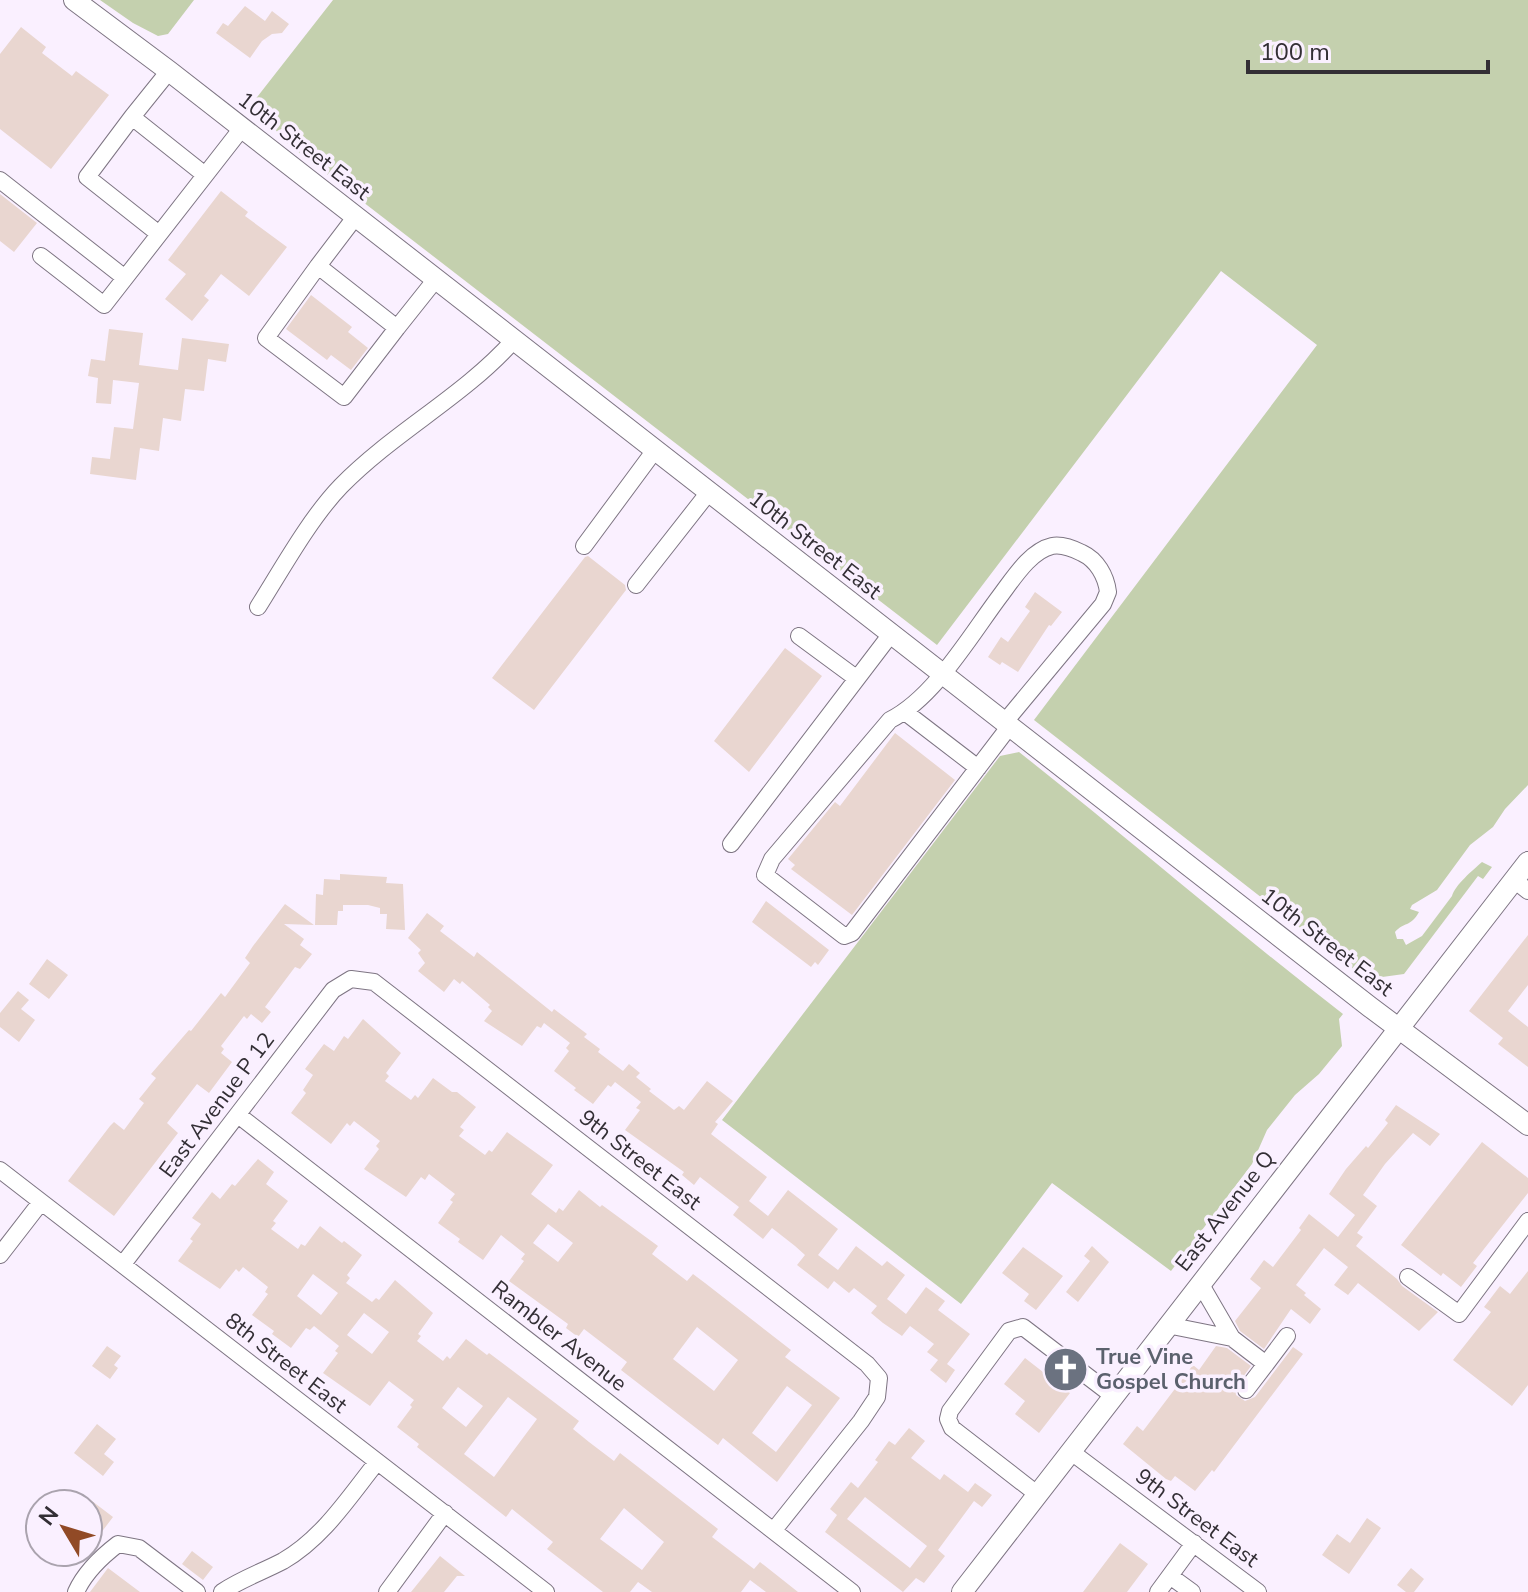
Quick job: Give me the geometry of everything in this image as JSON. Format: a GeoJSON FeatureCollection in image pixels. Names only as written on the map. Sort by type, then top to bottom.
{"type":"FeatureCollection","features":[{"type":"Feature","properties":{"kind":"main road","name":"10th Street East"},"geometry":{"type":"LineString","coordinates":[[74,0],[356,216],[941,674],[1528,1125]]}},
{"type":"Feature","properties":{"kind":"main road","name":"East Avenue Q"},"geometry":{"type":"LineString","coordinates":[[962,1592],[1398,1027],[1521,886],[1528,862]]}},
{"type":"Feature","properties":{"kind":"street"},"geometry":{"type":"LineString","coordinates":[[159,234],[87,177],[169,71]]}},
{"type":"Feature","properties":{"kind":"street"},"geometry":{"type":"LineString","coordinates":[[132,117],[205,175]]}},
{"type":"Feature","properties":{"kind":"street"},"geometry":{"type":"LineString","coordinates":[[41,256],[104,305],[242,128]]}},
{"type":"Feature","properties":{"kind":"street"},"geometry":{"type":"LineString","coordinates":[[0,180],[125,278]]}},
{"type":"Feature","properties":{"kind":"street"},"geometry":{"type":"LineString","coordinates":[[356,216],[266,338],[276,347],[344,397],[436,279]]}},
{"type":"Feature","properties":{"kind":"street"},"geometry":{"type":"LineString","coordinates":[[318,266],[397,328]]}},
{"type":"Feature","properties":{"kind":"street"},"geometry":{"type":"LineString","coordinates":[[258,607],[339,488],[376,454],[489,368],[514,340]]}},
{"type":"Feature","properties":{"kind":"street"},"geometry":{"type":"LineString","coordinates":[[584,546],[655,450]]}},
{"type":"Feature","properties":{"kind":"street"},"geometry":{"type":"LineString","coordinates":[[636,585],[709,492]]}},
{"type":"Feature","properties":{"kind":"street"},"geometry":{"type":"LineString","coordinates":[[1053,546],[1071,548],[1088,556],[1100,569],[1108,592],[1103,604],[1007,725],[978,768],[852,933],[844,936],[765,875],[772,859],[890,720],[905,712],[941,674],[1033,557],[1053,546]]}},
{"type":"Feature","properties":{"kind":"street"},"geometry":{"type":"LineString","coordinates":[[731,844],[891,634]]}},
{"type":"Feature","properties":{"kind":"street"},"geometry":{"type":"LineString","coordinates":[[799,636],[856,678]]}},
{"type":"Feature","properties":{"kind":"street"},"geometry":{"type":"LineString","coordinates":[[905,712],[978,768]]}},
{"type":"Feature","properties":{"kind":"street","name":"East Avenue P 12"},"geometry":{"type":"LineString","coordinates":[[123,1264],[333,990],[351,979]]}},
{"type":"Feature","properties":{"kind":"street","name":"9th Street East"},"geometry":{"type":"LineString","coordinates":[[351,979],[374,982],[867,1364],[879,1378],[877,1397],[774,1530]]}},
{"type":"Feature","properties":{"kind":"street","name":"Rambler Avenue"},"geometry":{"type":"LineString","coordinates":[[238,1115],[852,1592]]}},
{"type":"Feature","properties":{"kind":"street","name":"8th Street East"},"geometry":{"type":"LineString","coordinates":[[0,1170],[546,1592]]}},
{"type":"Feature","properties":{"kind":"street"},"geometry":{"type":"LineString","coordinates":[[0,1255],[41,1202]]}},
{"type":"Feature","properties":{"kind":"street"},"geometry":{"type":"LineString","coordinates":[[1408,1277],[1459,1314],[1528,1221]]}},
{"type":"Feature","properties":{"kind":"street"},"geometry":{"type":"LineString","coordinates":[[1200,1283],[1232,1338],[1266,1364]]}},
{"type":"Feature","properties":{"kind":"street"},"geometry":{"type":"LineString","coordinates":[[1167,1325],[1232,1338]]}},
{"type":"Feature","properties":{"kind":"street"},"geometry":{"type":"LineString","coordinates":[[1037,1494],[952,1428],[948,1419],[950,1411],[1009,1331],[1023,1327],[1112,1395]]}},
{"type":"Feature","properties":{"kind":"street"},"geometry":{"type":"LineString","coordinates":[[1246,1390],[1287,1336]]}},
{"type":"Feature","properties":{"kind":"street","name":"9th Street East"},"geometry":{"type":"LineString","coordinates":[[1070,1451],[1258,1592]]}},
{"type":"Feature","properties":{"kind":"street"},"geometry":{"type":"LineString","coordinates":[[222,1592],[240,1579],[284,1560],[326,1527],[377,1462]]}},
{"type":"Feature","properties":{"kind":"street"},"geometry":{"type":"LineString","coordinates":[[387,1592],[445,1513]]}},
{"type":"Feature","properties":{"kind":"street"},"geometry":{"type":"LineString","coordinates":[[1158,1592],[1194,1543]]}},
{"type":"Feature","properties":{"kind":"street"},"geometry":{"type":"LineString","coordinates":[[76,1592],[100,1558],[118,1544],[139,1548],[197,1592]]}},
{"type":"Feature","properties":{"kind":"street"},"geometry":{"type":"LineString","coordinates":[[1170,1576],[1192,1592]]}},
{"type":"Feature","properties":{"kind":"green space"},"geometry":{"type":"Polygon","coordinates":[[[100,0],[194,0],[168,34],[158,36],[100,0]]]}},
{"type":"Feature","properties":{"kind":"green space"},"geometry":{"type":"Polygon","coordinates":[[[333,0],[1528,0],[1528,785],[1493,827],[1470,845],[1437,890],[1412,905],[1410,909],[1419,912],[1395,932],[1397,939],[1403,939],[1406,945],[1422,936],[1474,869],[1482,862],[1492,867],[1483,879],[1478,876],[1404,974],[1375,978],[1371,983],[1034,720],[1317,345],[1221,271],[937,645],[284,141],[254,101],[333,0]]]}},
{"type":"Feature","properties":{"kind":"green space"},"geometry":{"type":"Polygon","coordinates":[[[1019,752],[1343,1014],[1339,1019],[1342,1046],[1319,1074],[1295,1095],[1267,1130],[1252,1164],[1171,1271],[1052,1183],[961,1304],[722,1120],[1000,756],[1019,752]]]}},
{"type":"Feature","properties":{"kind":"building"},"geometry":{"type":"Polygon","coordinates":[[[245,6],[265,21],[272,11],[289,24],[282,33],[272,34],[262,41],[250,58],[216,33],[223,23],[228,26],[245,6]]]}},
{"type":"Feature","properties":{"kind":"building"},"geometry":{"type":"Polygon","coordinates":[[[21,27],[46,47],[42,53],[72,76],[76,71],[109,95],[51,169],[0,129],[0,54],[21,27]]]}},
{"type":"Feature","properties":{"kind":"building"},"geometry":{"type":"Polygon","coordinates":[[[221,191],[248,212],[245,216],[287,247],[249,296],[221,274],[204,296],[209,300],[192,321],[165,299],[186,274],[168,260],[221,191]]]}},
{"type":"Feature","properties":{"kind":"building"},"geometry":{"type":"Polygon","coordinates":[[[0,194],[37,223],[14,252],[0,241],[0,194]]]}},
{"type":"Feature","properties":{"kind":"building"},"geometry":{"type":"Polygon","coordinates":[[[311,295],[352,327],[348,332],[368,348],[351,370],[331,355],[327,360],[286,329],[311,295]]]}},
{"type":"Feature","properties":{"kind":"building"},"geometry":{"type":"Polygon","coordinates":[[[109,329],[143,333],[139,365],[178,370],[182,338],[229,344],[226,362],[208,359],[204,391],[185,389],[181,421],[163,418],[159,451],[140,448],[136,480],[90,474],[92,457],[110,459],[114,427],[133,429],[139,383],[113,380],[111,404],[96,403],[98,378],[88,376],[91,359],[105,361],[109,329]]]}},
{"type":"Feature","properties":{"kind":"building"},"geometry":{"type":"Polygon","coordinates":[[[588,556],[625,585],[626,590],[534,710],[492,678],[588,556]]]}},
{"type":"Feature","properties":{"kind":"building"},"geometry":{"type":"Polygon","coordinates":[[[1035,592],[1062,612],[1049,625],[1018,672],[988,657],[1001,637],[1008,642],[1030,611],[1025,607],[1035,592]]]}},
{"type":"Feature","properties":{"kind":"building"},"geometry":{"type":"Polygon","coordinates":[[[785,648],[822,676],[749,772],[714,741],[785,648]]]}},
{"type":"Feature","properties":{"kind":"building"},"geometry":{"type":"Polygon","coordinates":[[[895,733],[955,780],[852,915],[791,869],[795,865],[788,859],[835,802],[840,806],[895,733]]]}},
{"type":"Feature","properties":{"kind":"building"},"geometry":{"type":"Polygon","coordinates":[[[340,874],[387,877],[386,883],[403,884],[405,930],[386,929],[387,914],[380,914],[380,908],[368,905],[343,905],[343,911],[338,911],[337,925],[315,925],[316,894],[323,895],[324,879],[340,880],[340,874]]]}},
{"type":"Feature","properties":{"kind":"building"},"geometry":{"type":"Polygon","coordinates":[[[766,901],[829,950],[818,965],[815,962],[811,967],[752,922],[766,901]]]}},
{"type":"Feature","properties":{"kind":"building"},"geometry":{"type":"Polygon","coordinates":[[[285,904],[314,925],[284,924],[304,939],[300,945],[312,954],[300,969],[295,967],[265,1007],[271,1012],[262,1023],[251,1014],[247,1019],[244,1016],[221,1046],[224,1049],[221,1053],[232,1062],[209,1093],[197,1084],[167,1123],[178,1133],[114,1216],[68,1181],[114,1122],[124,1130],[144,1103],[139,1099],[156,1078],[151,1074],[221,993],[225,997],[250,963],[245,958],[285,904]]]}},
{"type":"Feature","properties":{"kind":"building"},"geometry":{"type":"Polygon","coordinates":[[[427,913],[444,926],[440,931],[474,957],[477,952],[552,1012],[554,1009],[587,1034],[584,1037],[600,1049],[598,1052],[623,1071],[629,1064],[640,1073],[636,1077],[651,1089],[649,1091],[674,1110],[679,1106],[684,1110],[707,1081],[733,1101],[715,1122],[718,1124],[711,1134],[767,1177],[749,1201],[768,1216],[788,1190],[838,1229],[818,1255],[838,1270],[856,1246],[882,1266],[887,1261],[905,1275],[887,1299],[906,1314],[926,1287],[945,1301],[938,1310],[970,1334],[947,1364],[955,1370],[946,1383],[930,1370],[938,1360],[927,1352],[934,1344],[910,1326],[902,1336],[883,1323],[871,1313],[877,1306],[854,1288],[849,1293],[834,1281],[828,1289],[797,1265],[805,1255],[795,1246],[772,1228],[763,1239],[733,1215],[739,1207],[700,1177],[694,1185],[682,1175],[684,1172],[625,1130],[640,1110],[636,1108],[641,1102],[615,1082],[611,1087],[608,1085],[593,1104],[574,1090],[576,1088],[554,1071],[569,1051],[566,1048],[570,1043],[544,1023],[541,1028],[537,1026],[522,1046],[484,1021],[492,1011],[488,1007],[490,1005],[462,981],[460,984],[454,979],[444,992],[418,971],[425,963],[418,953],[421,950],[408,938],[427,913]]]}},
{"type":"Feature","properties":{"kind":"building"},"geometry":{"type":"Polygon","coordinates":[[[1528,935],[1528,985],[1508,1011],[1528,1027],[1528,1067],[1498,1044],[1503,1038],[1469,1011],[1528,935]]]}},
{"type":"Feature","properties":{"kind":"building"},"geometry":{"type":"Polygon","coordinates":[[[47,959],[68,975],[49,999],[29,984],[47,959]]]}},
{"type":"Feature","properties":{"kind":"building"},"geometry":{"type":"Polygon","coordinates":[[[18,991],[29,1000],[21,1009],[35,1020],[19,1042],[0,1027],[0,1013],[18,991]]]}},
{"type":"Feature","properties":{"kind":"building"},"geometry":{"type":"Polygon","coordinates":[[[363,1019],[401,1053],[386,1073],[389,1076],[385,1081],[411,1100],[415,1095],[418,1098],[433,1078],[452,1092],[457,1092],[476,1107],[460,1127],[464,1130],[459,1136],[485,1155],[489,1150],[492,1152],[507,1132],[553,1165],[531,1194],[556,1213],[559,1208],[563,1211],[579,1190],[600,1207],[602,1205],[658,1246],[652,1254],[687,1281],[693,1274],[705,1283],[791,1350],[785,1357],[840,1398],[777,1482],[723,1438],[718,1445],[621,1370],[627,1362],[584,1329],[578,1337],[566,1328],[568,1324],[509,1281],[524,1261],[521,1259],[525,1254],[501,1235],[483,1260],[458,1242],[460,1239],[438,1223],[455,1194],[429,1174],[425,1180],[421,1177],[406,1197],[364,1169],[379,1149],[376,1146],[380,1141],[354,1121],[350,1126],[347,1123],[331,1144],[291,1113],[306,1093],[303,1090],[313,1075],[305,1069],[324,1044],[334,1051],[344,1036],[348,1039],[363,1019]],[[548,1224],[533,1243],[558,1262],[573,1243],[548,1224]],[[697,1327],[673,1359],[714,1391],[738,1360],[697,1327]],[[787,1386],[752,1433],[776,1452],[812,1405],[787,1386]]]}},
{"type":"Feature","properties":{"kind":"building"},"geometry":{"type":"Polygon","coordinates":[[[1396,1105],[1440,1134],[1430,1146],[1413,1133],[1385,1164],[1363,1195],[1377,1206],[1357,1233],[1363,1237],[1356,1246],[1438,1312],[1419,1331],[1358,1283],[1348,1295],[1334,1285],[1348,1267],[1324,1248],[1296,1285],[1321,1309],[1310,1324],[1291,1309],[1264,1349],[1240,1331],[1235,1321],[1261,1288],[1250,1279],[1264,1260],[1273,1267],[1309,1214],[1338,1237],[1355,1215],[1329,1194],[1346,1169],[1388,1123],[1385,1120],[1396,1105]]]}},
{"type":"Feature","properties":{"kind":"building"},"geometry":{"type":"Polygon","coordinates":[[[1482,1142],[1528,1178],[1528,1193],[1473,1263],[1477,1266],[1461,1287],[1443,1273],[1441,1276],[1401,1245],[1482,1142]]]}},
{"type":"Feature","properties":{"kind":"building"},"geometry":{"type":"Polygon","coordinates":[[[258,1159],[274,1172],[266,1184],[288,1201],[273,1221],[276,1223],[271,1229],[298,1249],[301,1244],[305,1246],[320,1226],[342,1243],[344,1241],[362,1255],[347,1275],[350,1278],[346,1283],[372,1302],[376,1298],[379,1300],[395,1280],[433,1313],[418,1334],[421,1336],[417,1341],[443,1361],[447,1356],[450,1359],[466,1339],[487,1355],[489,1353],[579,1421],[573,1429],[589,1442],[614,1461],[620,1453],[718,1529],[712,1537],[754,1569],[760,1562],[798,1592],[766,1592],[750,1580],[741,1592],[652,1592],[638,1582],[630,1592],[603,1592],[547,1549],[553,1542],[512,1509],[506,1517],[417,1447],[419,1444],[397,1427],[414,1400],[389,1381],[370,1406],[323,1373],[338,1353],[335,1351],[339,1346],[314,1326],[310,1330],[306,1328],[291,1348],[272,1334],[274,1331],[252,1315],[268,1294],[265,1292],[268,1287],[243,1267],[239,1272],[236,1269],[220,1289],[178,1261],[201,1224],[192,1218],[212,1192],[220,1199],[232,1184],[235,1186],[258,1159]],[[313,1274],[297,1296],[321,1315],[338,1293],[313,1274]],[[364,1313],[347,1335],[372,1354],[389,1332],[364,1313]],[[458,1387],[442,1408],[466,1427],[483,1406],[458,1387]],[[508,1397],[464,1454],[494,1477],[537,1419],[508,1397]],[[624,1508],[600,1539],[642,1570],[664,1542],[624,1508]]]}},
{"type":"Feature","properties":{"kind":"building"},"geometry":{"type":"Polygon","coordinates":[[[1092,1246],[1109,1262],[1078,1302],[1066,1292],[1090,1261],[1084,1256],[1092,1246]]]}},
{"type":"Feature","properties":{"kind":"building"},"geometry":{"type":"Polygon","coordinates":[[[1023,1247],[1063,1276],[1036,1310],[1024,1301],[1029,1294],[1002,1273],[1023,1247]]]}},
{"type":"Feature","properties":{"kind":"building"},"geometry":{"type":"Polygon","coordinates":[[[1528,1271],[1528,1385],[1512,1406],[1453,1360],[1491,1312],[1484,1307],[1500,1286],[1510,1294],[1528,1271]]]}},
{"type":"Feature","properties":{"kind":"building"},"geometry":{"type":"Polygon","coordinates":[[[107,1346],[121,1356],[114,1365],[118,1368],[110,1379],[92,1366],[107,1346]]]}},
{"type":"Feature","properties":{"kind":"building"},"geometry":{"type":"Polygon","coordinates":[[[1216,1346],[1227,1348],[1251,1366],[1235,1388],[1236,1395],[1245,1401],[1255,1397],[1293,1347],[1303,1354],[1214,1472],[1212,1470],[1195,1491],[1175,1476],[1171,1481],[1166,1479],[1123,1444],[1137,1426],[1143,1431],[1193,1365],[1199,1370],[1216,1346]]]}},
{"type":"Feature","properties":{"kind":"building"},"geometry":{"type":"Polygon","coordinates":[[[1025,1358],[1070,1393],[1039,1433],[1015,1414],[1025,1401],[1004,1384],[1025,1358]]]}},
{"type":"Feature","properties":{"kind":"building"},"geometry":{"type":"Polygon","coordinates":[[[97,1424],[116,1439],[104,1454],[114,1462],[103,1476],[74,1453],[97,1424]]]}},
{"type":"Feature","properties":{"kind":"building"},"geometry":{"type":"Polygon","coordinates":[[[909,1428],[925,1441],[911,1458],[940,1480],[944,1474],[968,1492],[975,1483],[992,1495],[982,1507],[974,1501],[938,1550],[945,1556],[924,1583],[916,1578],[903,1592],[825,1532],[837,1515],[830,1509],[851,1482],[858,1488],[889,1441],[895,1445],[909,1428]],[[865,1497],[847,1519],[910,1568],[927,1546],[865,1497]]]}},
{"type":"Feature","properties":{"kind":"building"},"geometry":{"type":"Polygon","coordinates":[[[104,1510],[113,1517],[104,1529],[104,1510]]]}},
{"type":"Feature","properties":{"kind":"building"},"geometry":{"type":"Polygon","coordinates":[[[1367,1518],[1381,1528],[1349,1574],[1322,1555],[1337,1534],[1350,1543],[1367,1518]]]}},
{"type":"Feature","properties":{"kind":"building"},"geometry":{"type":"Polygon","coordinates":[[[1120,1543],[1148,1564],[1127,1592],[1083,1592],[1120,1543]]]}},
{"type":"Feature","properties":{"kind":"building"},"geometry":{"type":"Polygon","coordinates":[[[192,1551],[213,1567],[203,1580],[182,1564],[192,1551]]]}},
{"type":"Feature","properties":{"kind":"building"},"geometry":{"type":"Polygon","coordinates":[[[440,1556],[465,1576],[457,1576],[444,1592],[411,1592],[440,1556]]]}},
{"type":"Feature","properties":{"kind":"building"},"geometry":{"type":"Polygon","coordinates":[[[108,1568],[140,1592],[90,1592],[108,1568]]]}},
{"type":"Feature","properties":{"kind":"building"},"geometry":{"type":"Polygon","coordinates":[[[1411,1568],[1424,1579],[1414,1592],[1406,1592],[1397,1585],[1411,1568]]]}},
{"type":"Feature","properties":{"kind":"place","name":"True Vine Gospel Church"},"geometry":{"type":"Point","coordinates":[1065,1370]}}]}
